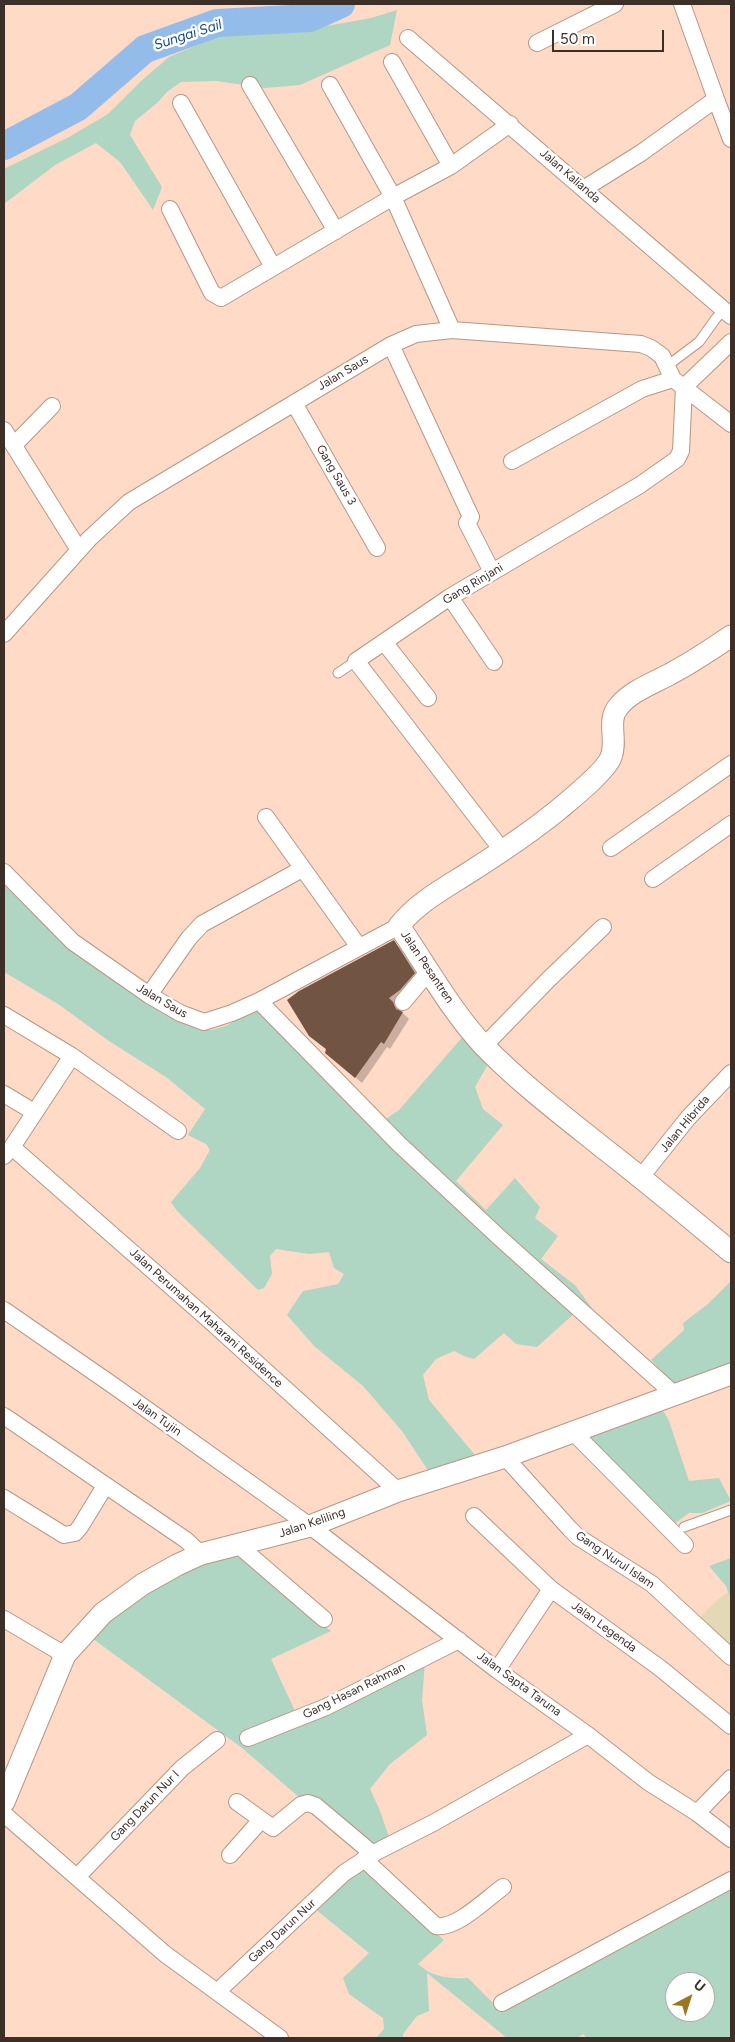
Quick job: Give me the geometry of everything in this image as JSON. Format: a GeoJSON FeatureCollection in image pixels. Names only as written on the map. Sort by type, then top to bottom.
{"type":"FeatureCollection","features":[{"type":"Feature","properties":{"kind":"street"},"geometry":{"type":"LineString","coordinates":[[537,43],[615,4]]}},
{"type":"Feature","properties":{"kind":"street"},"geometry":{"type":"LineString","coordinates":[[682,4],[731,139]]}},
{"type":"Feature","properties":{"kind":"street","name":"Jalan Kalianda"},"geometry":{"type":"LineString","coordinates":[[408,38],[585,188],[728,313]]}},
{"type":"Feature","properties":{"kind":"street"},"geometry":{"type":"LineString","coordinates":[[392,62],[451,166]]}},
{"type":"Feature","properties":{"kind":"street"},"geometry":{"type":"LineString","coordinates":[[250,85],[336,231]]}},
{"type":"Feature","properties":{"kind":"street"},"geometry":{"type":"LineString","coordinates":[[330,85],[393,197],[452,330]]}},
{"type":"Feature","properties":{"kind":"street"},"geometry":{"type":"LineString","coordinates":[[585,188],[641,154],[716,99]]}},
{"type":"Feature","properties":{"kind":"street"},"geometry":{"type":"LineString","coordinates":[[181,103],[273,267]]}},
{"type":"Feature","properties":{"kind":"street"},"geometry":{"type":"LineString","coordinates":[[170,209],[212,293],[221,298],[393,197],[451,166],[510,124]]}},
{"type":"Feature","properties":{"kind":"street","name":"Jalan Saus"},"geometry":{"type":"LineString","coordinates":[[4,634],[79,550],[139,495],[390,345],[416,334],[452,330],[641,344],[662,356],[674,378],[731,424]]}},
{"type":"Feature","properties":{"kind":"street"},"geometry":{"type":"LineString","coordinates":[[512,461],[642,389],[674,378],[731,342]]}},
{"type":"Feature","properties":{"kind":"street"},"geometry":{"type":"LineString","coordinates":[[390,345],[470,516],[467,523],[492,572]]}},
{"type":"Feature","properties":{"kind":"street","name":"Gang Rinjani"},"geometry":{"type":"LineString","coordinates":[[356,661],[450,597],[640,485],[677,459],[681,451],[674,378]]}},
{"type":"Feature","properties":{"kind":"street","name":"Gang Saus 3"},"geometry":{"type":"LineString","coordinates":[[294,403],[377,548]]}},
{"type":"Feature","properties":{"kind":"street"},"geometry":{"type":"LineString","coordinates":[[14,446],[52,406]]}},
{"type":"Feature","properties":{"kind":"street"},"geometry":{"type":"LineString","coordinates":[[4,430],[79,550]]}},
{"type":"Feature","properties":{"kind":"street"},"geometry":{"type":"LineString","coordinates":[[450,597],[494,662]]}},
{"type":"Feature","properties":{"kind":"street","name":"Jalan Pesantren"},"geometry":{"type":"LineString","coordinates":[[731,636],[618,706],[612,720],[614,748],[609,762],[556,811],[421,904],[399,926],[430,970],[443,993],[484,1046],[542,1098],[731,1252]]}},
{"type":"Feature","properties":{"kind":"street"},"geometry":{"type":"LineString","coordinates":[[384,642],[428,698]]}},
{"type":"Feature","properties":{"kind":"street"},"geometry":{"type":"LineString","coordinates":[[356,661],[502,850]]}},
{"type":"Feature","properties":{"kind":"street"},"geometry":{"type":"LineString","coordinates":[[611,848],[731,764]]}},
{"type":"Feature","properties":{"kind":"street"},"geometry":{"type":"LineString","coordinates":[[266,816],[359,947]]}},
{"type":"Feature","properties":{"kind":"street"},"geometry":{"type":"LineString","coordinates":[[653,879],[731,824]]}},
{"type":"Feature","properties":{"kind":"street"},"geometry":{"type":"LineString","coordinates":[[149,995],[189,938],[202,924],[302,869]]}},
{"type":"Feature","properties":{"kind":"street","name":"Jalan Saus"},"geometry":{"type":"LineString","coordinates":[[4,872],[73,942],[149,995],[180,1013],[204,1022],[232,1013],[259,1000],[399,926]]}},
{"type":"Feature","properties":{"kind":"street"},"geometry":{"type":"LineString","coordinates":[[484,1046],[603,927]]}},
{"type":"Feature","properties":{"kind":"street"},"geometry":{"type":"LineString","coordinates":[[403,1002],[430,970]]}},
{"type":"Feature","properties":{"kind":"street"},"geometry":{"type":"LineString","coordinates":[[259,1000],[398,1144],[674,1394]]}},
{"type":"Feature","properties":{"kind":"street"},"geometry":{"type":"LineString","coordinates":[[4,1015],[72,1056],[178,1131]]}},
{"type":"Feature","properties":{"kind":"street","name":"Jalan Perumahan Maharani Residence"},"geometry":{"type":"LineString","coordinates":[[72,1056],[8,1152],[208,1319],[398,1491]]}},
{"type":"Feature","properties":{"kind":"street","name":"Jalan Hibrida"},"geometry":{"type":"LineString","coordinates":[[641,1177],[688,1118],[731,1073]]}},
{"type":"Feature","properties":{"kind":"street"},"geometry":{"type":"LineString","coordinates":[[4,1094],[34,1112]]}},
{"type":"Feature","properties":{"kind":"street","name":"Jalan Tujin"},"geometry":{"type":"LineString","coordinates":[[4,1310],[310,1526]]}},
{"type":"Feature","properties":{"kind":"street","name":"Jalan Keliling"},"geometry":{"type":"LineString","coordinates":[[4,1802],[65,1654],[103,1614],[143,1584],[201,1554],[310,1526],[398,1491],[505,1458],[731,1374]]}},
{"type":"Feature","properties":{"kind":"street"},"geometry":{"type":"LineString","coordinates":[[4,1416],[186,1540],[201,1554]]}},
{"type":"Feature","properties":{"kind":"street"},"geometry":{"type":"LineString","coordinates":[[573,1432],[685,1546],[684,1527]]}},
{"type":"Feature","properties":{"kind":"street","name":"Gang Nurul Islam"},"geometry":{"type":"LineString","coordinates":[[505,1458],[578,1537],[652,1584],[731,1657]]}},
{"type":"Feature","properties":{"kind":"street"},"geometry":{"type":"LineString","coordinates":[[4,1498],[64,1535],[70,1535],[80,1527],[105,1486]]}},
{"type":"Feature","properties":{"kind":"street","name":"Jalan Legenda"},"geometry":{"type":"LineString","coordinates":[[474,1516],[551,1589],[660,1668],[731,1726]]}},
{"type":"Feature","properties":{"kind":"street","name":"Jalan Sapta Taruna"},"geometry":{"type":"LineString","coordinates":[[310,1526],[497,1670],[588,1735],[648,1782],[731,1839]]}},
{"type":"Feature","properties":{"kind":"street"},"geometry":{"type":"LineString","coordinates":[[238,1545],[324,1619]]}},
{"type":"Feature","properties":{"kind":"street"},"geometry":{"type":"LineString","coordinates":[[497,1670],[551,1589]]}},
{"type":"Feature","properties":{"kind":"street"},"geometry":{"type":"LineString","coordinates":[[4,1619],[65,1654]]}},
{"type":"Feature","properties":{"kind":"street","name":"Gang Hasan Rahman"},"geometry":{"type":"LineString","coordinates":[[248,1738],[326,1707],[459,1640]]}},
{"type":"Feature","properties":{"kind":"street","name":"Gang Darun Nur"},"geometry":{"type":"LineString","coordinates":[[218,1991],[344,1872],[368,1856],[435,1822],[588,1735]]}},
{"type":"Feature","properties":{"kind":"street","name":"Gang Darun Nur I"},"geometry":{"type":"LineString","coordinates":[[77,1877],[182,1768],[217,1740]]}},
{"type":"Feature","properties":{"kind":"street"},"geometry":{"type":"LineString","coordinates":[[697,1814],[731,1778]]}},
{"type":"Feature","properties":{"kind":"street"},"geometry":{"type":"LineString","coordinates":[[237,1802],[273,1828],[301,1805],[308,1803],[316,1806],[436,1926],[446,1927],[458,1921],[503,1887]]}},
{"type":"Feature","properties":{"kind":"street"},"geometry":{"type":"LineString","coordinates":[[4,1814],[165,1954],[280,2038]]}},
{"type":"Feature","properties":{"kind":"street"},"geometry":{"type":"LineString","coordinates":[[230,1855],[261,1820]]}},
{"type":"Feature","properties":{"kind":"street"},"geometry":{"type":"LineString","coordinates":[[502,2003],[731,1880]]}},
{"type":"Feature","properties":{"kind":"lane"},"geometry":{"type":"LineString","coordinates":[[674,378],[699,342],[728,313]]}},
{"type":"Feature","properties":{"kind":"lane"},"geometry":{"type":"LineString","coordinates":[[338,674],[356,661]]}},
{"type":"Feature","properties":{"kind":"lane"},"geometry":{"type":"LineString","coordinates":[[684,1527],[731,1510]]}},
{"type":"Feature","properties":{"kind":"green space"},"geometry":{"type":"Polygon","coordinates":[[[397,10],[390,45],[300,85],[265,88],[216,81],[181,82],[168,91],[135,121],[130,135],[162,187],[153,210],[120,162],[96,143],[55,165],[4,204],[4,169],[69,137],[108,114],[141,81],[169,57],[219,36],[252,30],[315,28],[371,18],[397,10]]]}},
{"type":"Feature","properties":{"kind":"green space"},"geometry":{"type":"Polygon","coordinates":[[[4,885],[68,944],[171,1016],[191,1026],[212,1030],[228,1025],[259,1006],[376,1126],[399,1110],[466,1033],[491,1059],[475,1087],[483,1109],[503,1125],[456,1181],[486,1210],[515,1178],[540,1207],[535,1218],[558,1236],[541,1259],[575,1285],[600,1319],[576,1312],[537,1347],[516,1344],[504,1333],[474,1359],[454,1351],[436,1359],[423,1375],[429,1400],[475,1455],[465,1465],[429,1472],[402,1431],[363,1386],[314,1346],[287,1315],[303,1291],[338,1284],[344,1274],[334,1268],[329,1252],[309,1254],[276,1249],[270,1256],[272,1274],[264,1288],[258,1290],[177,1211],[171,1202],[200,1168],[210,1150],[206,1144],[188,1135],[205,1109],[166,1077],[109,1041],[58,1004],[4,972],[4,885]]]}},
{"type":"Feature","properties":{"kind":"green space"},"geometry":{"type":"Polygon","coordinates":[[[731,1281],[731,1372],[678,1388],[651,1360],[684,1330],[683,1323],[708,1304],[731,1281]]]}},
{"type":"Feature","properties":{"kind":"green space"},"geometry":{"type":"Polygon","coordinates":[[[655,1407],[664,1412],[669,1421],[689,1481],[719,1478],[731,1501],[702,1513],[689,1513],[674,1524],[579,1433],[655,1407]]]}},
{"type":"Feature","properties":{"kind":"green space"},"geometry":{"type":"Polygon","coordinates":[[[236,1550],[331,1631],[271,1659],[300,1722],[425,1662],[422,1700],[427,1735],[390,1764],[370,1789],[389,1837],[374,1848],[300,1798],[242,1748],[89,1636],[154,1584],[236,1550]]]}},
{"type":"Feature","properties":{"kind":"green space"},"geometry":{"type":"Polygon","coordinates":[[[731,1558],[731,1601],[726,1586],[709,1566],[731,1558]]]}},
{"type":"Feature","properties":{"kind":"green space"},"geometry":{"type":"Polygon","coordinates":[[[360,1866],[444,1940],[418,1964],[429,1972],[441,1976],[468,1978],[496,2006],[731,1888],[731,2038],[587,2038],[583,2034],[577,2038],[507,2038],[427,1973],[429,2011],[417,2016],[403,2034],[403,2038],[376,2038],[384,2029],[383,2018],[349,1994],[343,1978],[369,1953],[314,1908],[360,1866]]]}},
{"type":"Feature","properties":{"kind":"sand"},"geometry":{"type":"Polygon","coordinates":[[[728,1592],[731,1601],[731,1649],[698,1619],[728,1592]]]}},
{"type":"Feature","properties":{"kind":"building"},"geometry":{"type":"Polygon","coordinates":[[[394,940],[415,973],[400,990],[389,998],[396,1009],[403,1012],[384,1044],[381,1042],[355,1078],[325,1053],[326,1049],[309,1036],[287,1000],[299,991],[394,940]]]}},
{"type":"Feature","properties":{"kind":"waterway","name":"Sungai Sail"},"geometry":{"type":"LineString","coordinates":[[4,146],[78,107],[145,49],[217,23],[310,18],[341,4]]}}]}
